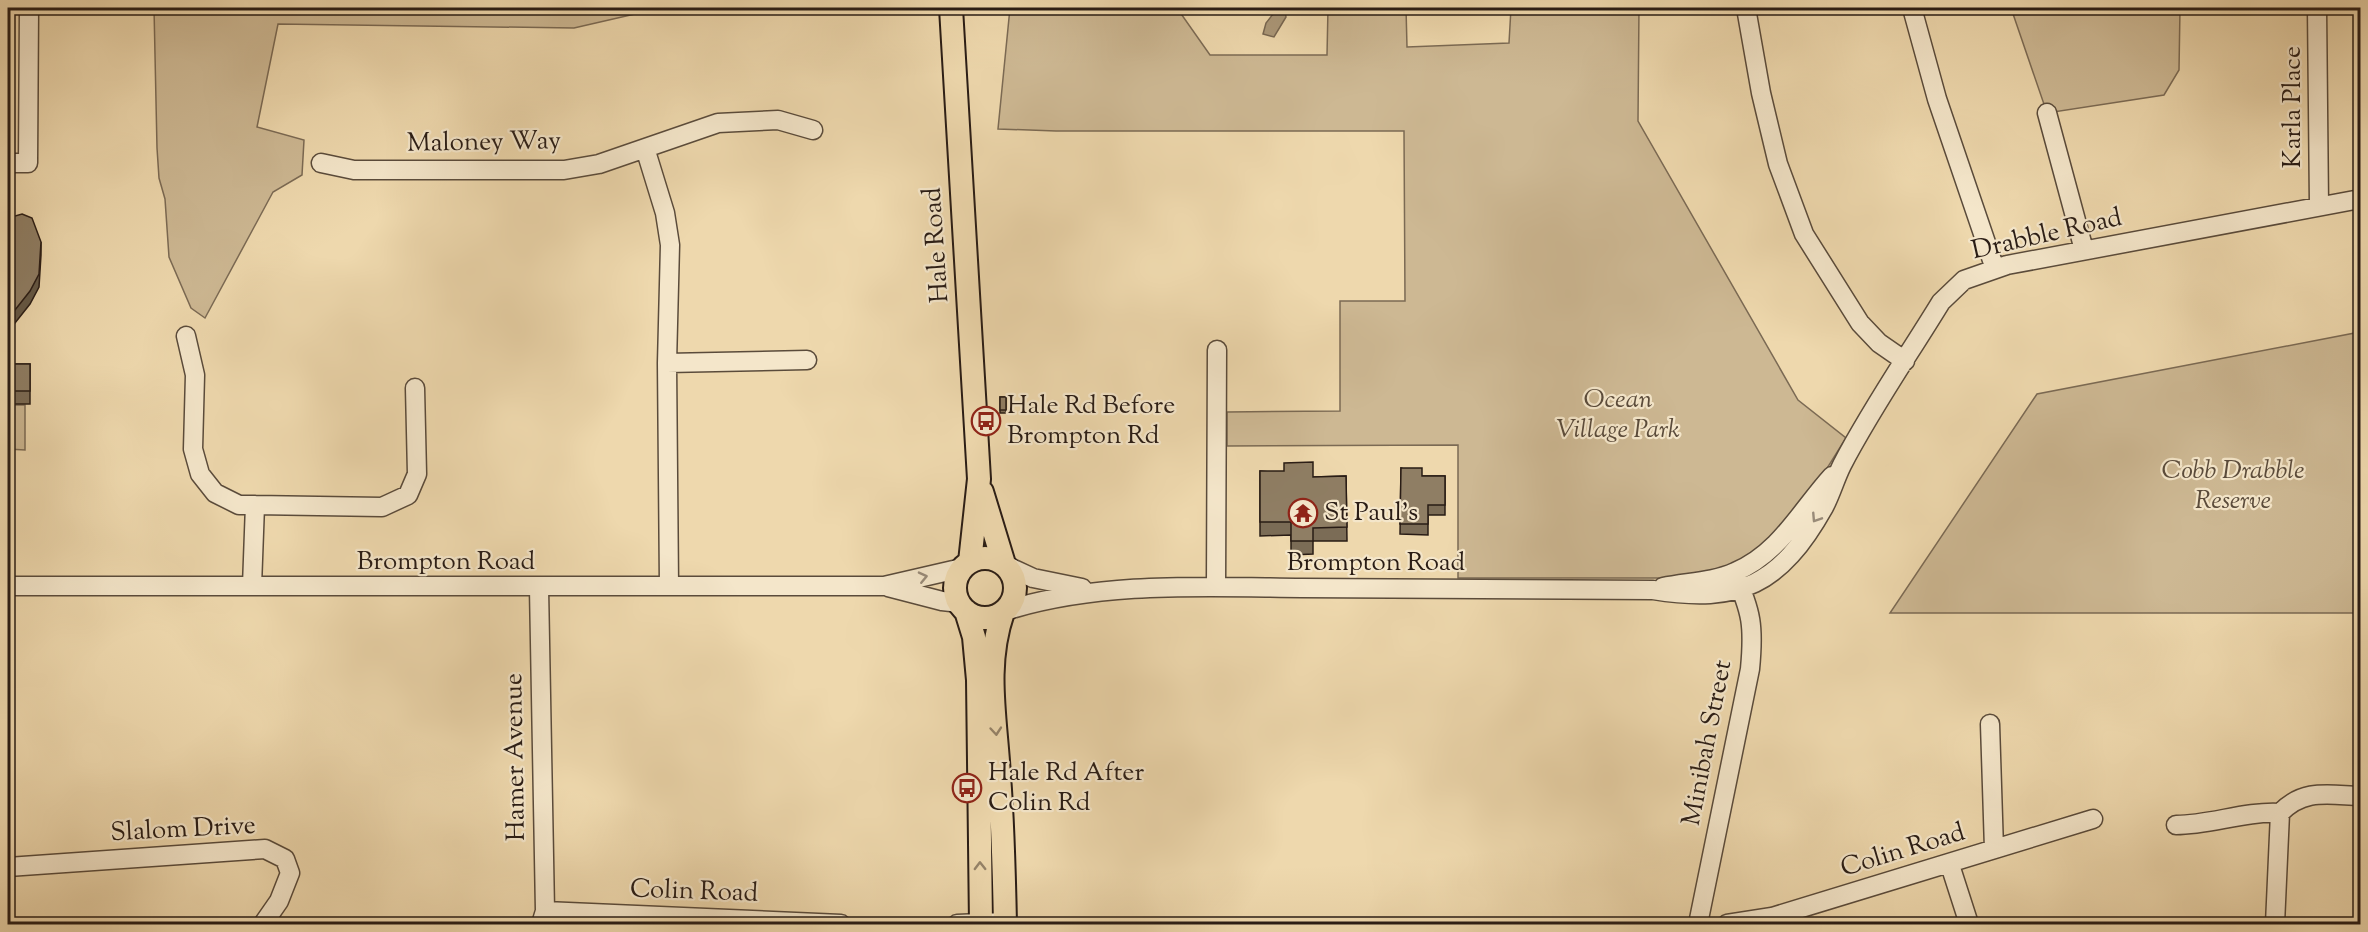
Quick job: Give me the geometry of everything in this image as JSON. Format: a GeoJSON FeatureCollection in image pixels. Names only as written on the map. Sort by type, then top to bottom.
{"type":"FeatureCollection","features":[{"type":"Feature","properties":{"kind":"main road","name":"Hale Road"},"geometry":{"type":"LineString","coordinates":[[951,8],[979,479],[966,565]]}},
{"type":"Feature","properties":{"kind":"main road","name":"Hale Road"},"geometry":{"type":"LineString","coordinates":[[979,479],[1005,565]]}},
{"type":"Feature","properties":{"kind":"main road"},"geometry":{"type":"LineString","coordinates":[[981,923],[978,680],[974,637],[956,591],[957,579],[966,565],[981,558],[994,559],[1005,565],[1011,573],[1015,593],[1004,611],[994,636],[991,670],[999,777],[1005,923]]}},
{"type":"Feature","properties":{"kind":"main road"},"geometry":{"type":"LineString","coordinates":[[963,607],[985,618],[1004,611]]}},
{"type":"Feature","properties":{"kind":"street"},"geometry":{"type":"LineString","coordinates":[[8,163],[28,163],[29,8]]}},
{"type":"Feature","properties":{"kind":"street"},"geometry":{"type":"LineString","coordinates":[[1746,8],[1761,93],[1778,164],[1804,234],[1860,323],[1879,343],[1905,361]]}},
{"type":"Feature","properties":{"kind":"street"},"geometry":{"type":"LineString","coordinates":[[1912,8],[1937,99],[1995,269]]}},
{"type":"Feature","properties":{"kind":"street","name":"Karla Place"},"geometry":{"type":"LineString","coordinates":[[2318,8],[2319,206]]}},
{"type":"Feature","properties":{"kind":"street"},"geometry":{"type":"LineString","coordinates":[[2047,113],[2084,250]]}},
{"type":"Feature","properties":{"kind":"street","name":"Maloney Way"},"geometry":{"type":"LineString","coordinates":[[321,163],[354,170],[564,170],[599,164],[718,123],[778,120],[813,130]]}},
{"type":"Feature","properties":{"kind":"street"},"geometry":{"type":"LineString","coordinates":[[645,148],[665,213],[670,245],[667,363],[669,586]]}},
{"type":"Feature","properties":{"kind":"street","name":"Drabble Road"},"geometry":{"type":"LineString","coordinates":[[1738,581],[1772,549],[1842,465],[1941,302],[1964,280],[1995,269],[2084,250],[2361,199]]}},
{"type":"Feature","properties":{"kind":"street"},"geometry":{"type":"LineString","coordinates":[[186,336],[195,375],[193,449],[200,474],[215,493],[239,505],[382,507],[408,495],[417,474],[415,388]]}},
{"type":"Feature","properties":{"kind":"street"},"geometry":{"type":"LineString","coordinates":[[1216,587],[1217,350]]}},
{"type":"Feature","properties":{"kind":"street"},"geometry":{"type":"LineString","coordinates":[[667,363],[807,360]]}},
{"type":"Feature","properties":{"kind":"street"},"geometry":{"type":"LineString","coordinates":[[252,586],[255,506]]}},
{"type":"Feature","properties":{"kind":"street","name":"Brompton Road"},"geometry":{"type":"LineString","coordinates":[[8,586],[539,588],[884,586],[966,565]]}},
{"type":"Feature","properties":{"kind":"street","name":"Brompton Road"},"geometry":{"type":"LineString","coordinates":[[1005,565],[1033,578],[1099,590]]}},
{"type":"Feature","properties":{"kind":"street","name":"Brompton Road"},"geometry":{"type":"LineString","coordinates":[[1004,611],[1050,598],[1099,590],[1216,587],[1653,590],[1711,580],[1738,581]]}},
{"type":"Feature","properties":{"kind":"street","name":"Minibah Street"},"geometry":{"type":"LineString","coordinates":[[1698,924],[1750,669],[1753,630],[1738,581]]}},
{"type":"Feature","properties":{"kind":"street","name":"Brompton Road"},"geometry":{"type":"LineString","coordinates":[[884,586],[963,607]]}},
{"type":"Feature","properties":{"kind":"street","name":"Hamer Avenue"},"geometry":{"type":"LineString","coordinates":[[539,588],[543,918]]}},
{"type":"Feature","properties":{"kind":"street"},"geometry":{"type":"LineString","coordinates":[[1990,724],[1994,849]]}},
{"type":"Feature","properties":{"kind":"street"},"geometry":{"type":"LineString","coordinates":[[2276,924],[2275,871],[2280,813],[2292,800],[2309,795],[2361,796]]}},
{"type":"Feature","properties":{"kind":"street"},"geometry":{"type":"LineString","coordinates":[[2176,825],[2201,825],[2262,812],[2280,813]]}},
{"type":"Feature","properties":{"kind":"street","name":"Colin Road"},"geometry":{"type":"LineString","coordinates":[[1727,924],[1773,917],[1950,865],[2093,819]]}},
{"type":"Feature","properties":{"kind":"street","name":"Slalom Drive"},"geometry":{"type":"LineString","coordinates":[[8,867],[265,849],[285,859],[290,873],[279,901],[263,924]]}},
{"type":"Feature","properties":{"kind":"street"},"geometry":{"type":"LineString","coordinates":[[1950,865],[1969,924]]}},
{"type":"Feature","properties":{"kind":"street","name":"Colin Road"},"geometry":{"type":"LineString","coordinates":[[543,918],[841,924]]}},
{"type":"Feature","properties":{"kind":"street"},"geometry":{"type":"LineString","coordinates":[[957,924],[1005,923]]}},
{"type":"Feature","properties":{"kind":"green space"},"geometry":{"type":"Polygon","coordinates":[[[154,8],[661,8],[574,28],[278,24],[257,127],[304,140],[302,175],[273,192],[205,318],[191,308],[169,257],[165,199],[159,178],[157,148],[154,8]]]}},
{"type":"Feature","properties":{"kind":"green space","name":"Ocean Village Park"},"geometry":{"type":"Polygon","coordinates":[[[1010,8],[1177,8],[1210,55],[1327,55],[1328,8],[1406,8],[1407,47],[1509,43],[1511,8],[1639,8],[1638,121],[1798,400],[1846,438],[1811,494],[1769,544],[1732,568],[1686,578],[1458,578],[1458,445],[1227,446],[1227,412],[1340,411],[1340,301],[1405,301],[1404,131],[998,129],[1010,8]]]}},
{"type":"Feature","properties":{"kind":"green space"},"geometry":{"type":"Polygon","coordinates":[[[2011,8],[2180,8],[2179,70],[2164,95],[2047,113],[2011,8]]]}},
{"type":"Feature","properties":{"kind":"green space","name":"Cobb Drabble Reserve"},"geometry":{"type":"Polygon","coordinates":[[[2360,332],[2360,613],[1890,613],[2037,394],[2360,332]]]}},
{"type":"Feature","properties":{"kind":"green space"},"geometry":{"type":"Polygon","coordinates":[[[8,405],[25,405],[25,450],[8,449],[8,405]]]}},
{"type":"Feature","properties":{"kind":"shaded area"},"geometry":{"type":"Polygon","coordinates":[[[1277,9],[1285,11],[1286,17],[1274,37],[1263,34],[1266,23],[1277,9]]]}},
{"type":"Feature","properties":{"kind":"building"},"geometry":{"type":"Polygon","coordinates":[[[22,214],[32,218],[41,242],[39,274],[30,291],[8,316],[8,218],[22,214]]]}},
{"type":"Feature","properties":{"kind":"building"},"geometry":{"type":"Polygon","coordinates":[[[8,364],[30,364],[30,391],[8,391],[8,364]]]}},
{"type":"Feature","properties":{"kind":"building"},"geometry":{"type":"Polygon","coordinates":[[[1000,397],[1006,397],[1006,410],[1000,410],[1000,397]]]}},
{"type":"Feature","properties":{"kind":"building"},"geometry":{"type":"Polygon","coordinates":[[[8,442],[9,471],[12,471],[12,515],[8,515],[8,442]]]}},
{"type":"Feature","properties":{"kind":"building","name":"St Paul's"},"geometry":{"type":"Polygon","coordinates":[[[1313,462],[1313,477],[1346,476],[1347,527],[1313,528],[1313,541],[1291,541],[1291,522],[1260,522],[1260,471],[1284,471],[1284,463],[1313,462]]]}},
{"type":"Feature","properties":{"kind":"building"},"geometry":{"type":"Polygon","coordinates":[[[1401,468],[1422,468],[1422,476],[1445,476],[1445,505],[1428,505],[1428,524],[1400,524],[1401,468]]]}},
{"type":"Feature","properties":{"kind":"place","name":"Hale Rd Before Brompton Rd"},"geometry":{"type":"Point","coordinates":[986,421]}},
{"type":"Feature","properties":{"kind":"place","name":"St Paul's"},"geometry":{"type":"Point","coordinates":[1303,513]}},
{"type":"Feature","properties":{"kind":"place","name":"Hale Rd After Colin Rd"},"geometry":{"type":"Point","coordinates":[967,788]}}]}
